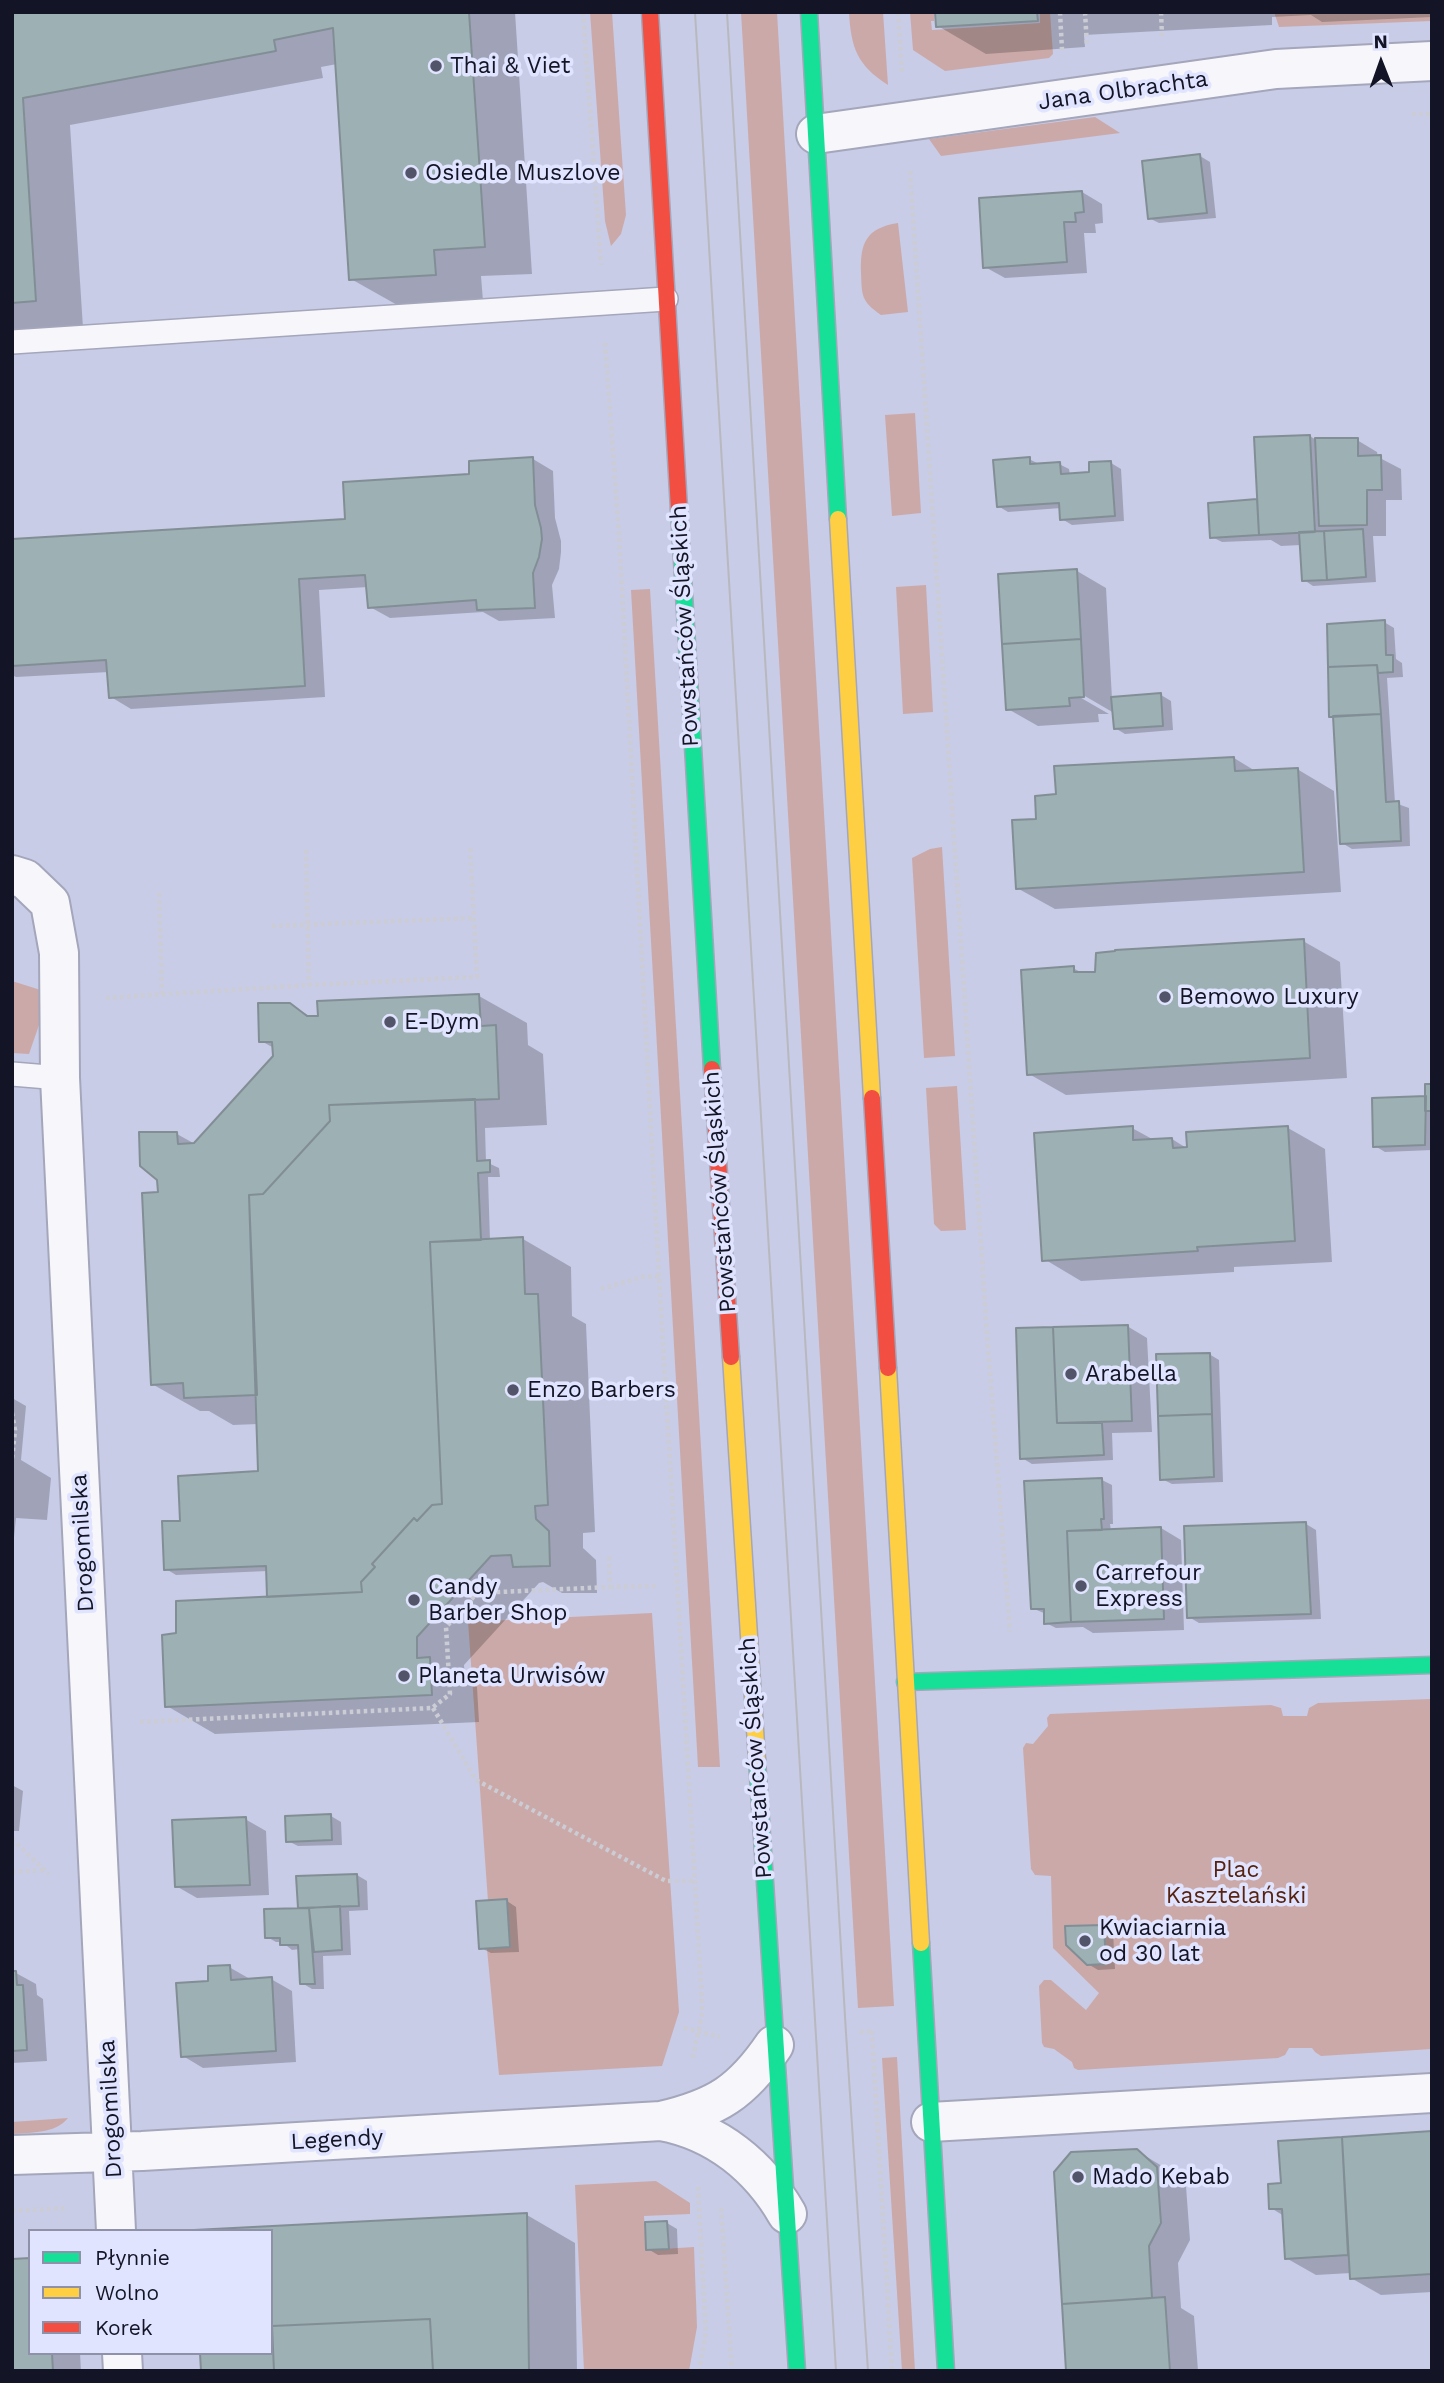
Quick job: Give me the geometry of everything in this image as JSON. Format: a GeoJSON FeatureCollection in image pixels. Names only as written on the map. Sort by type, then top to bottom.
{"type":"FeatureCollection","features":[{"type":"Feature","properties":{"kind":"main road","name":"Powstańców Śląskich"},"geometry":{"type":"LineString","coordinates":[[650,12],[709,1028],[797,2371]]}},
{"type":"Feature","properties":{"kind":"main road"},"geometry":{"type":"LineString","coordinates":[[809,12],[946,2371]]}},
{"type":"Feature","properties":{"kind":"main road"},"geometry":{"type":"LineString","coordinates":[[905,1682],[1432,1665]]}},
{"type":"Feature","properties":{"kind":"street","name":"Jana Olbrachta"},"geometry":{"type":"LineString","coordinates":[[816,134],[1276,69],[1432,61]]}},
{"type":"Feature","properties":{"kind":"street","name":"Drogomilska"},"geometry":{"type":"LineString","coordinates":[[12,875],[24,879],[50,903],[59,953],[60,1078],[116,2229]]}},
{"type":"Feature","properties":{"kind":"street","name":"Legendy"},"geometry":{"type":"LineString","coordinates":[[12,2155],[112,2152],[662,2121],[701,2110],[729,2095],[758,2068],[774,2045]]}},
{"type":"Feature","properties":{"kind":"street"},"geometry":{"type":"LineString","coordinates":[[931,2122],[1432,2093]]}},
{"type":"Feature","properties":{"kind":"street","name":"Legendy"},"geometry":{"type":"LineString","coordinates":[[662,2121],[684,2125],[704,2135],[753,2167],[772,2189],[787,2214]]}},
{"type":"Feature","properties":{"kind":"lane"},"geometry":{"type":"LineString","coordinates":[[12,342],[666,299]]}},
{"type":"Feature","properties":{"kind":"lane"},"geometry":{"type":"LineString","coordinates":[[12,1074],[60,1078]]}},
{"type":"Feature","properties":{"kind":"path"},"geometry":{"type":"LineString","coordinates":[[583,12],[601,265]]}},
{"type":"Feature","properties":{"kind":"path"},"geometry":{"type":"LineString","coordinates":[[898,12],[903,80]]}},
{"type":"Feature","properties":{"kind":"path"},"geometry":{"type":"LineString","coordinates":[[1060,12],[1062,51]]}},
{"type":"Feature","properties":{"kind":"path"},"geometry":{"type":"LineString","coordinates":[[1085,12],[1087,49]]}},
{"type":"Feature","properties":{"kind":"path"},"geometry":{"type":"LineString","coordinates":[[1161,12],[1162,39]]}},
{"type":"Feature","properties":{"kind":"path"},"geometry":{"type":"LineString","coordinates":[[909,161],[986,1321],[1011,1641]]}},
{"type":"Feature","properties":{"kind":"path"},"geometry":{"type":"LineString","coordinates":[[604,333],[620,549],[702,2002],[691,2067]]}},
{"type":"Feature","properties":{"kind":"path"},"geometry":{"type":"LineString","coordinates":[[94,999],[477,977],[471,845]]}},
{"type":"Feature","properties":{"kind":"path"},"geometry":{"type":"LineString","coordinates":[[306,850],[309,985]]}},
{"type":"Feature","properties":{"kind":"path"},"geometry":{"type":"LineString","coordinates":[[159,893],[162,994]]}},
{"type":"Feature","properties":{"kind":"path"},"geometry":{"type":"LineString","coordinates":[[272,926],[474,918]]}},
{"type":"Feature","properties":{"kind":"path"},"geometry":{"type":"LineString","coordinates":[[601,1289],[642,1277],[659,1276]]}},
{"type":"Feature","properties":{"kind":"path"},"geometry":{"type":"LineString","coordinates":[[12,1413],[15,1430],[12,1461]]}},
{"type":"Feature","properties":{"kind":"path"},"geometry":{"type":"LineString","coordinates":[[608,1554],[610,1587]]}},
{"type":"Feature","properties":{"kind":"path"},"geometry":{"type":"LineString","coordinates":[[134,1722],[432,1708],[450,1694],[446,1627],[477,1593],[659,1586]]}},
{"type":"Feature","properties":{"kind":"path"},"geometry":{"type":"LineString","coordinates":[[432,1708],[476,1780],[666,1881],[695,1881]]}},
{"type":"Feature","properties":{"kind":"path"},"geometry":{"type":"LineString","coordinates":[[12,1872],[44,1870]]}},
{"type":"Feature","properties":{"kind":"path"},"geometry":{"type":"LineString","coordinates":[[684,2028],[729,2039]]}},
{"type":"Feature","properties":{"kind":"path"},"geometry":{"type":"LineString","coordinates":[[872,2031],[892,2371]]}},
{"type":"Feature","properties":{"kind":"path"},"geometry":{"type":"LineString","coordinates":[[697,2177],[706,2333],[699,2371]]}},
{"type":"Feature","properties":{"kind":"path"},"geometry":{"type":"LineString","coordinates":[[687,2183],[708,2195]]}},
{"type":"Feature","properties":{"kind":"path"},"geometry":{"type":"LineString","coordinates":[[718,2200],[723,2221],[732,2371]]}},
{"type":"Feature","properties":{"kind":"green space"},"geometry":{"type":"Polygon","coordinates":[[[590,12],[612,12],[626,215],[621,234],[611,246],[605,221],[590,12]]]}},
{"type":"Feature","properties":{"kind":"green space"},"geometry":{"type":"Polygon","coordinates":[[[741,12],[777,12],[894,2006],[858,2008],[741,12]]]}},
{"type":"Feature","properties":{"kind":"green space"},"geometry":{"type":"Polygon","coordinates":[[[849,12],[883,12],[888,85],[869,70],[858,54],[854,46],[849,12]]]}},
{"type":"Feature","properties":{"kind":"green space"},"geometry":{"type":"Polygon","coordinates":[[[910,12],[934,12],[932,30],[1040,23],[1040,12],[1050,12],[1053,54],[1049,58],[945,71],[913,50],[910,12]]]}},
{"type":"Feature","properties":{"kind":"green space"},"geometry":{"type":"Polygon","coordinates":[[[1274,12],[1432,12],[1432,21],[1279,27],[1274,12]]]}},
{"type":"Feature","properties":{"kind":"green space"},"geometry":{"type":"Polygon","coordinates":[[[1095,117],[1120,133],[941,156],[929,139],[1095,117]]]}},
{"type":"Feature","properties":{"kind":"green space"},"geometry":{"type":"Polygon","coordinates":[[[898,223],[908,312],[881,315],[870,306],[862,293],[862,253],[872,233],[898,223]]]}},
{"type":"Feature","properties":{"kind":"green space"},"geometry":{"type":"Polygon","coordinates":[[[915,413],[921,513],[892,516],[885,415],[915,413]]]}},
{"type":"Feature","properties":{"kind":"green space"},"geometry":{"type":"Polygon","coordinates":[[[926,585],[933,712],[903,714],[896,587],[926,585]]]}},
{"type":"Feature","properties":{"kind":"green space"},"geometry":{"type":"Polygon","coordinates":[[[650,589],[720,1767],[698,1767],[631,590],[650,589]]]}},
{"type":"Feature","properties":{"kind":"green space"},"geometry":{"type":"Polygon","coordinates":[[[942,847],[955,1056],[924,1058],[912,858],[930,849],[942,847]]]}},
{"type":"Feature","properties":{"kind":"green space"},"geometry":{"type":"Polygon","coordinates":[[[12,981],[50,993],[29,1054],[12,1053],[12,981]]]}},
{"type":"Feature","properties":{"kind":"green space"},"geometry":{"type":"Polygon","coordinates":[[[957,1086],[966,1230],[941,1231],[934,1224],[926,1088],[957,1086]]]}},
{"type":"Feature","properties":{"kind":"green space"},"geometry":{"type":"Polygon","coordinates":[[[652,1613],[679,2012],[662,2066],[499,2075],[487,1949],[510,1947],[507,1900],[488,1901],[468,1622],[652,1613]]]}},
{"type":"Feature","properties":{"kind":"green space","name":"Plac Kasztelański"},"geometry":{"type":"Polygon","coordinates":[[[1432,1699],[1432,2049],[1321,2056],[1312,2048],[1289,2048],[1285,2055],[1278,2058],[1078,2070],[1054,2049],[1044,2047],[1039,1986],[1044,1980],[1051,1980],[1086,2010],[1099,1993],[1053,1948],[1051,1876],[1035,1875],[1031,1869],[1023,1748],[1026,1743],[1033,1744],[1048,1726],[1047,1718],[1050,1714],[1271,1705],[1281,1708],[1283,1716],[1307,1716],[1309,1708],[1318,1703],[1432,1699]]]}},
{"type":"Feature","properties":{"kind":"green space"},"geometry":{"type":"Polygon","coordinates":[[[897,2057],[915,2371],[902,2371],[882,2058],[897,2057]]]}},
{"type":"Feature","properties":{"kind":"green space"},"geometry":{"type":"Polygon","coordinates":[[[68,2118],[50,2130],[12,2134],[12,2122],[68,2118]]]}},
{"type":"Feature","properties":{"kind":"green space"},"geometry":{"type":"Polygon","coordinates":[[[656,2181],[690,2203],[690,2214],[644,2216],[646,2250],[694,2247],[697,2327],[689,2371],[584,2371],[575,2185],[656,2181]]]}},
{"type":"Feature","properties":{"kind":"building","name":"Osiedle Muszlove"},"geometry":{"type":"Polygon","coordinates":[[[12,12],[469,12],[485,247],[434,250],[436,275],[349,280],[333,28],[274,40],[276,51],[23,98],[36,301],[12,303],[12,12]]]}},
{"type":"Feature","properties":{"kind":"building"},"geometry":{"type":"Polygon","coordinates":[[[935,12],[1037,12],[1038,21],[936,27],[935,12]]]}},
{"type":"Feature","properties":{"kind":"building"},"geometry":{"type":"Polygon","coordinates":[[[1200,154],[1207,213],[1148,219],[1142,161],[1200,154]]]}},
{"type":"Feature","properties":{"kind":"building"},"geometry":{"type":"Polygon","coordinates":[[[1082,191],[1084,212],[1075,213],[1076,222],[1064,222],[1067,262],[983,268],[979,198],[1082,191]]]}},
{"type":"Feature","properties":{"kind":"building"},"geometry":{"type":"Polygon","coordinates":[[[1310,435],[1315,532],[1259,535],[1254,437],[1310,435]]]}},
{"type":"Feature","properties":{"kind":"building"},"geometry":{"type":"Polygon","coordinates":[[[1315,438],[1358,438],[1358,456],[1381,455],[1382,490],[1367,490],[1367,525],[1319,526],[1315,438]]]}},
{"type":"Feature","properties":{"kind":"building"},"geometry":{"type":"Polygon","coordinates":[[[533,457],[535,505],[542,539],[533,573],[535,608],[477,610],[476,600],[368,608],[365,575],[299,579],[305,686],[109,698],[106,660],[12,666],[12,539],[345,519],[343,482],[469,474],[469,461],[533,457]]]}},
{"type":"Feature","properties":{"kind":"building"},"geometry":{"type":"Polygon","coordinates":[[[1030,457],[1030,464],[1060,462],[1061,474],[1089,472],[1089,462],[1111,461],[1115,516],[1060,520],[1059,503],[997,507],[993,460],[1030,457]]]}},
{"type":"Feature","properties":{"kind":"building"},"geometry":{"type":"Polygon","coordinates":[[[1257,499],[1259,535],[1210,538],[1208,503],[1257,499]]]}},
{"type":"Feature","properties":{"kind":"building"},"geometry":{"type":"Polygon","coordinates":[[[1363,529],[1366,577],[1327,580],[1324,531],[1363,529]]]}},
{"type":"Feature","properties":{"kind":"building"},"geometry":{"type":"Polygon","coordinates":[[[1324,531],[1327,580],[1302,581],[1299,532],[1324,531]]]}},
{"type":"Feature","properties":{"kind":"building"},"geometry":{"type":"Polygon","coordinates":[[[1077,569],[1081,639],[1002,644],[998,574],[1077,569]]]}},
{"type":"Feature","properties":{"kind":"building"},"geometry":{"type":"Polygon","coordinates":[[[1385,620],[1386,655],[1393,655],[1393,672],[1378,673],[1377,665],[1328,667],[1327,624],[1385,620]]]}},
{"type":"Feature","properties":{"kind":"building"},"geometry":{"type":"Polygon","coordinates":[[[1081,639],[1084,697],[1069,698],[1070,706],[1006,710],[1002,644],[1081,639]]]}},
{"type":"Feature","properties":{"kind":"building"},"geometry":{"type":"Polygon","coordinates":[[[1377,665],[1381,714],[1329,717],[1328,667],[1377,665]]]}},
{"type":"Feature","properties":{"kind":"building"},"geometry":{"type":"Polygon","coordinates":[[[1161,693],[1163,726],[1114,729],[1111,697],[1161,693]]]}},
{"type":"Feature","properties":{"kind":"building"},"geometry":{"type":"Polygon","coordinates":[[[1381,714],[1386,802],[1399,801],[1401,841],[1340,844],[1333,716],[1381,714]]]}},
{"type":"Feature","properties":{"kind":"building"},"geometry":{"type":"Polygon","coordinates":[[[1234,757],[1235,771],[1298,768],[1304,872],[1016,889],[1012,820],[1036,819],[1035,796],[1056,794],[1054,766],[1234,757]]]}},
{"type":"Feature","properties":{"kind":"building","name":"Bemowo Luxury"},"geometry":{"type":"Polygon","coordinates":[[[1304,939],[1310,1058],[1027,1075],[1021,970],[1074,966],[1074,972],[1095,972],[1096,953],[1115,950],[1304,939]]]}},
{"type":"Feature","properties":{"kind":"building"},"geometry":{"type":"Polygon","coordinates":[[[479,994],[481,1026],[496,1025],[499,1099],[329,1105],[330,1121],[263,1194],[249,1195],[257,1395],[184,1398],[183,1383],[151,1385],[142,1193],[158,1192],[157,1180],[140,1166],[139,1132],[177,1132],[178,1144],[194,1143],[273,1056],[272,1042],[259,1042],[258,1003],[290,1003],[307,1016],[318,1016],[317,1001],[479,994]]]}},
{"type":"Feature","properties":{"kind":"building"},"geometry":{"type":"Polygon","coordinates":[[[1425,1084],[1432,1084],[1432,1111],[1425,1111],[1425,1084]]]}},
{"type":"Feature","properties":{"kind":"building"},"geometry":{"type":"Polygon","coordinates":[[[1426,1096],[1425,1145],[1373,1147],[1372,1098],[1426,1096]]]}},
{"type":"Feature","properties":{"kind":"building"},"geometry":{"type":"Polygon","coordinates":[[[475,1099],[477,1161],[490,1160],[490,1172],[478,1173],[481,1240],[430,1242],[442,1504],[432,1505],[417,1521],[414,1518],[372,1564],[375,1567],[361,1582],[362,1592],[267,1597],[266,1566],[164,1570],[162,1521],[180,1521],[178,1476],[258,1471],[249,1195],[263,1194],[330,1121],[329,1105],[475,1099]]]}},
{"type":"Feature","properties":{"kind":"building"},"geometry":{"type":"Polygon","coordinates":[[[1133,1126],[1133,1140],[1172,1138],[1173,1148],[1187,1147],[1186,1132],[1288,1126],[1295,1241],[1197,1247],[1198,1251],[1042,1261],[1034,1133],[1133,1126]]]}},
{"type":"Feature","properties":{"kind":"building"},"geometry":{"type":"Polygon","coordinates":[[[523,1237],[525,1294],[538,1294],[548,1505],[535,1506],[536,1519],[549,1531],[550,1566],[513,1567],[511,1555],[491,1556],[417,1637],[417,1658],[430,1657],[432,1695],[165,1707],[162,1635],[176,1633],[176,1601],[362,1592],[361,1582],[375,1567],[372,1564],[414,1518],[417,1521],[432,1505],[442,1504],[430,1242],[523,1237]]]}},
{"type":"Feature","properties":{"kind":"building"},"geometry":{"type":"Polygon","coordinates":[[[1128,1325],[1132,1421],[1057,1423],[1053,1327],[1128,1325]]]}},
{"type":"Feature","properties":{"kind":"building"},"geometry":{"type":"Polygon","coordinates":[[[1053,1327],[1057,1423],[1102,1423],[1104,1455],[1020,1459],[1016,1328],[1053,1327]]]}},
{"type":"Feature","properties":{"kind":"building"},"geometry":{"type":"Polygon","coordinates":[[[1210,1353],[1212,1414],[1158,1416],[1156,1354],[1210,1353]]]}},
{"type":"Feature","properties":{"kind":"building"},"geometry":{"type":"Polygon","coordinates":[[[1212,1414],[1214,1477],[1160,1480],[1158,1416],[1212,1414]]]}},
{"type":"Feature","properties":{"kind":"building"},"geometry":{"type":"Polygon","coordinates":[[[1102,1478],[1102,1530],[1067,1531],[1071,1622],[1044,1624],[1044,1609],[1031,1609],[1024,1481],[1102,1478]]]}},
{"type":"Feature","properties":{"kind":"building"},"geometry":{"type":"Polygon","coordinates":[[[1306,1522],[1311,1614],[1187,1618],[1184,1526],[1306,1522]]]}},
{"type":"Feature","properties":{"kind":"building"},"geometry":{"type":"Polygon","coordinates":[[[1161,1527],[1164,1619],[1071,1622],[1067,1531],[1161,1527]]]}},
{"type":"Feature","properties":{"kind":"building"},"geometry":{"type":"Polygon","coordinates":[[[331,1814],[332,1840],[286,1842],[285,1816],[331,1814]]]}},
{"type":"Feature","properties":{"kind":"building"},"geometry":{"type":"Polygon","coordinates":[[[246,1817],[250,1885],[175,1887],[172,1820],[246,1817]]]}},
{"type":"Feature","properties":{"kind":"building"},"geometry":{"type":"Polygon","coordinates":[[[357,1874],[359,1906],[298,1908],[296,1876],[357,1874]]]}},
{"type":"Feature","properties":{"kind":"building"},"geometry":{"type":"Polygon","coordinates":[[[507,1899],[510,1947],[479,1949],[476,1901],[507,1899]]]}},
{"type":"Feature","properties":{"kind":"building"},"geometry":{"type":"Polygon","coordinates":[[[340,1906],[342,1950],[314,1952],[309,1908],[340,1906]]]}},
{"type":"Feature","properties":{"kind":"building"},"geometry":{"type":"Polygon","coordinates":[[[309,1908],[315,1984],[300,1984],[298,1945],[280,1945],[280,1938],[265,1938],[264,1909],[309,1908]]]}},
{"type":"Feature","properties":{"kind":"building"},"geometry":{"type":"Polygon","coordinates":[[[1104,1925],[1106,1964],[1087,1965],[1066,1945],[1065,1926],[1104,1925]]]}},
{"type":"Feature","properties":{"kind":"building"},"geometry":{"type":"Polygon","coordinates":[[[230,1965],[231,1980],[272,1977],[276,2051],[181,2057],[176,1983],[208,1981],[208,1966],[230,1965]]]}},
{"type":"Feature","properties":{"kind":"building"},"geometry":{"type":"Polygon","coordinates":[[[12,1971],[16,1971],[17,1985],[23,1985],[27,2050],[12,2051],[12,1971]]]}},
{"type":"Feature","properties":{"kind":"building"},"geometry":{"type":"Polygon","coordinates":[[[1432,2131],[1432,2274],[1350,2279],[1342,2137],[1432,2131]]]}},
{"type":"Feature","properties":{"kind":"building"},"geometry":{"type":"Polygon","coordinates":[[[1342,2137],[1348,2255],[1285,2259],[1282,2209],[1269,2209],[1268,2184],[1281,2183],[1278,2141],[1342,2137]]]}},
{"type":"Feature","properties":{"kind":"building"},"geometry":{"type":"Polygon","coordinates":[[[1137,2149],[1157,2167],[1161,2223],[1149,2246],[1152,2298],[1062,2304],[1054,2172],[1071,2152],[1137,2149]]]}},
{"type":"Feature","properties":{"kind":"building"},"geometry":{"type":"Polygon","coordinates":[[[527,2213],[529,2371],[433,2371],[430,2319],[273,2326],[273,2229],[214,2229],[527,2213]]]}},
{"type":"Feature","properties":{"kind":"building"},"geometry":{"type":"Polygon","coordinates":[[[667,2221],[669,2249],[646,2250],[645,2222],[667,2221]]]}},
{"type":"Feature","properties":{"kind":"building"},"geometry":{"type":"Polygon","coordinates":[[[28,2258],[28,2355],[52,2355],[53,2371],[12,2371],[12,2259],[28,2258]]]}},
{"type":"Feature","properties":{"kind":"building"},"geometry":{"type":"Polygon","coordinates":[[[1165,2297],[1170,2371],[1066,2371],[1062,2304],[1165,2297]]]}},
{"type":"Feature","properties":{"kind":"building"},"geometry":{"type":"Polygon","coordinates":[[[430,2319],[433,2371],[274,2371],[273,2326],[430,2319]]]}},
{"type":"Feature","properties":{"kind":"building"},"geometry":{"type":"Polygon","coordinates":[[[273,2348],[274,2371],[201,2371],[200,2355],[273,2355],[273,2348]]]}},
{"type":"Feature","properties":{"kind":"tram line"},"geometry":{"type":"LineString","coordinates":[[695,12],[836,2371]]}},
{"type":"Feature","properties":{"kind":"tram line"},"geometry":{"type":"LineString","coordinates":[[727,12],[868,2371]]}},
{"type":"Feature","properties":{"kind":"traffic: fast"},"geometry":{"type":"LineString","coordinates":[[809,12],[838,519]]}},
{"type":"Feature","properties":{"kind":"traffic: fast"},"geometry":{"type":"LineString","coordinates":[[679,509],[712,1069]]}},
{"type":"Feature","properties":{"kind":"traffic: fast"},"geometry":{"type":"LineString","coordinates":[[905,1682],[1432,1665]]}},
{"type":"Feature","properties":{"kind":"traffic: fast"},"geometry":{"type":"LineString","coordinates":[[757,1760],[797,2371]]}},
{"type":"Feature","properties":{"kind":"traffic: fast"},"geometry":{"type":"LineString","coordinates":[[921,1943],[946,2371]]}},
{"type":"Feature","properties":{"kind":"traffic: slow"},"geometry":{"type":"LineString","coordinates":[[838,519],[872,1098]]}},
{"type":"Feature","properties":{"kind":"traffic: slow"},"geometry":{"type":"LineString","coordinates":[[731,1357],[757,1760]]}},
{"type":"Feature","properties":{"kind":"traffic: slow"},"geometry":{"type":"LineString","coordinates":[[888,1368],[921,1943]]}},
{"type":"Feature","properties":{"kind":"traffic: jam"},"geometry":{"type":"LineString","coordinates":[[650,12],[679,509]]}},
{"type":"Feature","properties":{"kind":"traffic: jam"},"geometry":{"type":"LineString","coordinates":[[712,1069],[731,1357]]}},
{"type":"Feature","properties":{"kind":"traffic: jam"},"geometry":{"type":"LineString","coordinates":[[872,1098],[888,1368]]}},
{"type":"Feature","properties":{"kind":"place","name":"Thai & Viet"},"geometry":{"type":"Point","coordinates":[436,66]}},
{"type":"Feature","properties":{"kind":"place","name":"Osiedle Muszlove"},"geometry":{"type":"Point","coordinates":[411,173]}},
{"type":"Feature","properties":{"kind":"place","name":"Bemowo Luxury"},"geometry":{"type":"Point","coordinates":[1165,997]}},
{"type":"Feature","properties":{"kind":"place","name":"E-Dym"},"geometry":{"type":"Point","coordinates":[390,1022]}},
{"type":"Feature","properties":{"kind":"place","name":"Arabella"},"geometry":{"type":"Point","coordinates":[1071,1374]}},
{"type":"Feature","properties":{"kind":"place","name":"Enzo Barbers"},"geometry":{"type":"Point","coordinates":[513,1390]}},
{"type":"Feature","properties":{"kind":"place","name":"Carrefour Express"},"geometry":{"type":"Point","coordinates":[1081,1586]}},
{"type":"Feature","properties":{"kind":"place","name":"Candy Barber Shop"},"geometry":{"type":"Point","coordinates":[414,1600]}},
{"type":"Feature","properties":{"kind":"place","name":"Planeta Urwisów"},"geometry":{"type":"Point","coordinates":[404,1676]}},
{"type":"Feature","properties":{"kind":"place","name":"Kwiaciarnia od 30 lat"},"geometry":{"type":"Point","coordinates":[1085,1941]}},
{"type":"Feature","properties":{"kind":"place","name":"Mado Kebab"},"geometry":{"type":"Point","coordinates":[1078,2177]}}]}
